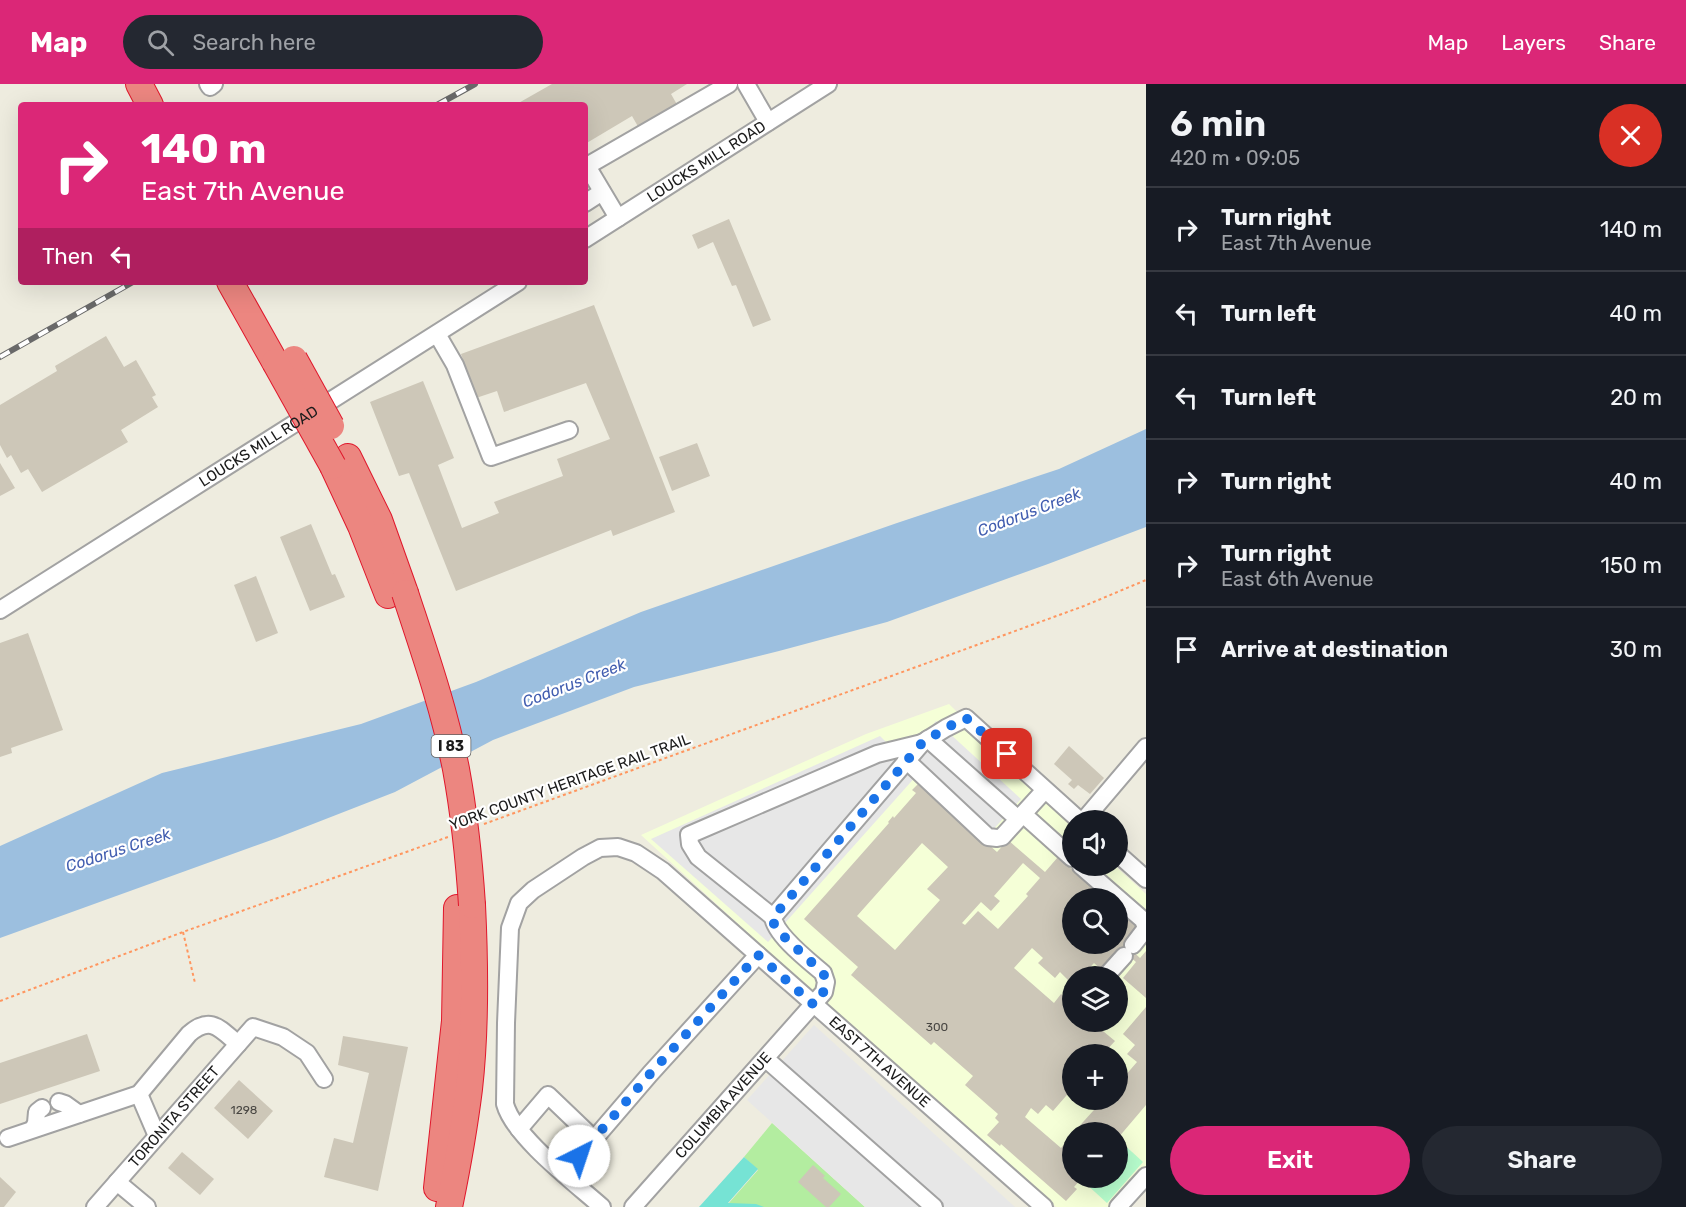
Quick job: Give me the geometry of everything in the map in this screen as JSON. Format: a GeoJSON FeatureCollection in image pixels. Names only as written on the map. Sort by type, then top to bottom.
{"type":"FeatureCollection","features":[{"type":"Feature","properties":{"kind":"highway"},"geometry":{"type":"LineString","coordinates":[[121,84],[130,102]]}},
{"type":"Feature","properties":{"kind":"highway"},"geometry":{"type":"LineString","coordinates":[[139,84],[148,102]]}},
{"type":"Feature","properties":{"kind":"highway","name":"I 83"},"geometry":{"type":"LineString","coordinates":[[242,285],[341,462],[379,520],[397,596],[433,677],[456,769],[468,858],[455,1021],[437,1189],[432,1207]]}},
{"type":"Feature","properties":{"kind":"highway","name":"I 83"},"geometry":{"type":"LineString","coordinates":[[449,1207],[464,1127],[472,1049],[475,969],[465,905]]}},
{"type":"Feature","properties":{"kind":"street"},"geometry":{"type":"LineString","coordinates":[[208,84],[210,87],[214,84]]}},
{"type":"Feature","properties":{"kind":"street"},"geometry":{"type":"LineString","coordinates":[[588,165],[729,84]]}},
{"type":"Feature","properties":{"kind":"street"},"geometry":{"type":"LineString","coordinates":[[746,84],[768,122]]}},
{"type":"Feature","properties":{"kind":"street","name":"LOUCKS MILL ROAD"},"geometry":{"type":"LineString","coordinates":[[588,237],[828,84]]}},
{"type":"Feature","properties":{"kind":"street"},"geometry":{"type":"LineString","coordinates":[[588,169],[618,218]]}},
{"type":"Feature","properties":{"kind":"street"},"geometry":{"type":"LineString","coordinates":[[588,200],[602,192]]}},
{"type":"Feature","properties":{"kind":"street","name":"LOUCKS MILL ROAD"},"geometry":{"type":"LineString","coordinates":[[0,610],[513,285]]}},
{"type":"Feature","properties":{"kind":"street"},"geometry":{"type":"LineString","coordinates":[[437,334],[455,365],[491,457],[569,430]]}},
{"type":"Feature","properties":{"kind":"street"},"geometry":{"type":"LineString","coordinates":[[925,741],[906,760],[773,917],[699,857],[690,844],[690,835],[877,754],[925,741],[966,718],[1067,810]]}},
{"type":"Feature","properties":{"kind":"street"},"geometry":{"type":"LineString","coordinates":[[925,741],[1062,850]]}},
{"type":"Feature","properties":{"kind":"street"},"geometry":{"type":"LineString","coordinates":[[1092,810],[1146,747]]}},
{"type":"Feature","properties":{"kind":"street"},"geometry":{"type":"LineString","coordinates":[[906,760],[988,837],[1002,837],[1044,790]]}},
{"type":"Feature","properties":{"kind":"street","name":"EAST 7TH AVENUE"},"geometry":{"type":"LineString","coordinates":[[602,1207],[534,1146],[508,1112],[506,1069],[510,928],[519,903],[533,890],[600,848],[618,847],[636,853],[663,871],[1044,1207]]}},
{"type":"Feature","properties":{"kind":"street"},"geometry":{"type":"LineString","coordinates":[[1128,863],[1146,879]]}},
{"type":"Feature","properties":{"kind":"street"},"geometry":{"type":"LineString","coordinates":[[1092,876],[1143,920],[1146,928],[1115,966]]}},
{"type":"Feature","properties":{"kind":"street","name":"COLUMBIA AVENUE"},"geometry":{"type":"LineString","coordinates":[[633,1207],[824,992],[826,978],[823,973],[779,932],[773,917]]}},
{"type":"Feature","properties":{"kind":"street"},"geometry":{"type":"LineString","coordinates":[[564,1173],[758,955]]}},
{"type":"Feature","properties":{"kind":"street"},"geometry":{"type":"LineString","coordinates":[[8,1138],[139,1094],[197,1027],[208,1024],[217,1026],[238,1044]]}},
{"type":"Feature","properties":{"kind":"street","name":"TORONITA STREET"},"geometry":{"type":"LineString","coordinates":[[95,1207],[253,1027],[283,1037],[308,1053],[324,1079]]}},
{"type":"Feature","properties":{"kind":"street"},"geometry":{"type":"LineString","coordinates":[[766,1059],[934,1207]]}},
{"type":"Feature","properties":{"kind":"street"},"geometry":{"type":"LineString","coordinates":[[139,1094],[157,1136]]}},
{"type":"Feature","properties":{"kind":"street"},"geometry":{"type":"LineString","coordinates":[[519,1129],[548,1095],[594,1139]]}},
{"type":"Feature","properties":{"kind":"street"},"geometry":{"type":"LineString","coordinates":[[59,1102],[79,1114]]}},
{"type":"Feature","properties":{"kind":"street"},"geometry":{"type":"LineString","coordinates":[[33,1129],[37,1112],[42,1108]]}},
{"type":"Feature","properties":{"kind":"street"},"geometry":{"type":"LineString","coordinates":[[1118,1207],[1146,1176]]}},
{"type":"Feature","properties":{"kind":"street"},"geometry":{"type":"LineString","coordinates":[[117,1182],[147,1207]]}},
{"type":"Feature","properties":{"kind":"path","name":"YORK COUNTY HERITAGE RAIL TRAIL"},"geometry":{"type":"LineString","coordinates":[[481,825],[1084,606],[1146,580]]}},
{"type":"Feature","properties":{"kind":"path","name":"YORK COUNTY HERITAGE RAIL TRAIL"},"geometry":{"type":"LineString","coordinates":[[0,1001],[183,932],[448,837]]}},
{"type":"Feature","properties":{"kind":"path"},"geometry":{"type":"LineString","coordinates":[[183,932],[195,982]]}},
{"type":"Feature","properties":{"kind":"shaded area"},"geometry":{"type":"Polygon","coordinates":[[[949,704],[1062,816],[1062,876],[1126,876],[1146,894],[1146,1166],[1128,1186],[1128,1122],[1062,1122],[1062,1188],[1127,1188],[1110,1207],[1056,1207],[828,1006],[641,835],[866,734],[949,704]]]}},
{"type":"Feature","properties":{"kind":"shaded area"},"geometry":{"type":"Polygon","coordinates":[[[936,721],[1021,799],[990,833],[906,755],[936,721]]]}},
{"type":"Feature","properties":{"kind":"shaded area"},"geometry":{"type":"Polygon","coordinates":[[[880,736],[918,774],[768,942],[651,839],[880,736]]]}},
{"type":"Feature","properties":{"kind":"shaded area"},"geometry":{"type":"Polygon","coordinates":[[[814,1025],[1015,1207],[865,1207],[747,1100],[814,1025]]]}},
{"type":"Feature","properties":{"kind":"shaded area"},"geometry":{"type":"Polygon","coordinates":[[[744,1157],[758,1169],[728,1203],[756,1204],[764,1207],[699,1207],[744,1157]]]}},
{"type":"Feature","properties":{"kind":"green space"},"geometry":{"type":"Polygon","coordinates":[[[772,1123],[865,1207],[762,1207],[728,1204],[758,1170],[744,1157],[772,1123]]]}},
{"type":"Feature","properties":{"kind":"green space"},"geometry":{"type":"Polygon","coordinates":[[[1128,1148],[1143,1162],[1128,1179],[1128,1148]]]}},
{"type":"Feature","properties":{"kind":"green space"},"geometry":{"type":"Polygon","coordinates":[[[1091,1188],[1120,1188],[1107,1203],[1091,1188]]]}},
{"type":"Feature","properties":{"kind":"water","name":"Codorus Creek"},"geometry":{"type":"Polygon","coordinates":[[[1146,429],[1146,527],[887,622],[634,687],[493,740],[395,792],[277,838],[0,938],[0,846],[162,773],[361,724],[476,682],[641,612],[1059,469],[1146,429]]]}},
{"type":"Feature","properties":{"kind":"building"},"geometry":{"type":"Polygon","coordinates":[[[552,84],[687,84],[671,94],[679,108],[640,130],[632,116],[588,142],[588,102],[520,102],[552,84]]]}},
{"type":"Feature","properties":{"kind":"building"},"geometry":{"type":"Polygon","coordinates":[[[729,219],[771,320],[753,327],[736,285],[732,286],[713,242],[698,249],[692,235],[729,219]]]}},
{"type":"Feature","properties":{"kind":"building"},"geometry":{"type":"Polygon","coordinates":[[[594,305],[675,512],[613,536],[611,530],[456,591],[409,473],[399,476],[370,402],[423,381],[454,458],[438,465],[462,528],[499,513],[494,502],[563,476],[557,459],[610,439],[586,383],[504,412],[497,391],[476,398],[461,354],[594,305]]]}},
{"type":"Feature","properties":{"kind":"building"},"geometry":{"type":"Polygon","coordinates":[[[106,336],[124,367],[136,360],[156,395],[152,397],[158,407],[121,430],[128,442],[42,492],[28,469],[21,473],[11,455],[7,458],[0,445],[0,405],[57,371],[55,366],[106,336]]]}},
{"type":"Feature","properties":{"kind":"building"},"geometry":{"type":"Polygon","coordinates":[[[697,443],[710,476],[672,491],[659,457],[697,443]]]}},
{"type":"Feature","properties":{"kind":"building"},"geometry":{"type":"Polygon","coordinates":[[[0,463],[15,488],[0,496],[0,463]]]}},
{"type":"Feature","properties":{"kind":"building"},"geometry":{"type":"Polygon","coordinates":[[[311,524],[332,575],[335,574],[345,597],[310,611],[280,537],[311,524]]]}},
{"type":"Feature","properties":{"kind":"building"},"geometry":{"type":"Polygon","coordinates":[[[256,576],[278,633],[256,642],[234,585],[256,576]]]}},
{"type":"Feature","properties":{"kind":"building"},"geometry":{"type":"Polygon","coordinates":[[[28,633],[63,730],[11,748],[12,753],[0,757],[0,643],[28,633]]]}},
{"type":"Feature","properties":{"kind":"building"},"geometry":{"type":"Polygon","coordinates":[[[1069,746],[1104,778],[1090,794],[1078,785],[1074,789],[1068,784],[1072,780],[1054,764],[1069,746]]]}},
{"type":"Feature","properties":{"kind":"building"},"geometry":{"type":"Polygon","coordinates":[[[919,783],[997,852],[1008,840],[1045,872],[1058,857],[1062,860],[1062,876],[1080,876],[1094,888],[1062,888],[1062,954],[1116,954],[1106,966],[1097,966],[1094,963],[1091,966],[1062,966],[1062,974],[1060,972],[1055,978],[1038,963],[1043,958],[1032,948],[1014,968],[1054,1003],[1062,995],[1062,1032],[1104,1032],[1115,1041],[1112,1044],[1062,1044],[1062,1101],[1053,1111],[1046,1105],[1038,1114],[1031,1108],[1025,1117],[1062,1147],[1062,1188],[1077,1189],[1066,1201],[1001,1144],[1000,1146],[987,1135],[999,1122],[995,1118],[998,1114],[965,1085],[973,1076],[934,1042],[931,1045],[851,975],[858,967],[804,919],[893,816],[894,818],[916,793],[912,790],[919,783]],[[922,843],[857,916],[895,950],[940,900],[927,889],[948,867],[922,843]],[[1023,863],[994,896],[1000,901],[991,911],[981,902],[962,923],[965,925],[978,911],[998,929],[1028,896],[1026,894],[1040,878],[1023,863]]]}},
{"type":"Feature","properties":{"kind":"building"},"geometry":{"type":"Polygon","coordinates":[[[1128,919],[1139,929],[1128,941],[1128,919]]]}},
{"type":"Feature","properties":{"kind":"building"},"geometry":{"type":"Polygon","coordinates":[[[1128,947],[1140,958],[1146,951],[1146,998],[1128,982],[1128,972],[1136,962],[1127,954],[1128,947]]]}},
{"type":"Feature","properties":{"kind":"building"},"geometry":{"type":"Polygon","coordinates":[[[1146,1007],[1146,1105],[1128,1126],[1128,1122],[1083,1122],[1094,1110],[1128,1110],[1128,1072],[1137,1062],[1128,1055],[1135,1045],[1123,1034],[1128,1032],[1128,1028],[1146,1007]]]}},
{"type":"Feature","properties":{"kind":"building"},"geometry":{"type":"Polygon","coordinates":[[[87,1034],[100,1071],[0,1104],[0,1063],[87,1034]]]}},
{"type":"Feature","properties":{"kind":"building"},"geometry":{"type":"Polygon","coordinates":[[[343,1036],[408,1047],[378,1191],[324,1177],[334,1138],[353,1143],[369,1073],[338,1065],[343,1036]]]}},
{"type":"Feature","properties":{"kind":"building"},"geometry":{"type":"Polygon","coordinates":[[[239,1080],[273,1111],[248,1139],[214,1108],[239,1080]]]}},
{"type":"Feature","properties":{"kind":"building"},"geometry":{"type":"Polygon","coordinates":[[[182,1152],[214,1179],[200,1195],[168,1168],[182,1152]]]}},
{"type":"Feature","properties":{"kind":"building"},"geometry":{"type":"Polygon","coordinates":[[[813,1165],[825,1176],[823,1178],[841,1194],[829,1207],[826,1207],[798,1182],[813,1165]]]}},
{"type":"Feature","properties":{"kind":"building"},"geometry":{"type":"Polygon","coordinates":[[[0,1177],[16,1192],[4,1207],[0,1207],[0,1177]]]}},
{"type":"Feature","properties":{"kind":"railway"},"geometry":{"type":"LineString","coordinates":[[442,102],[475,84]]}},
{"type":"Feature","properties":{"kind":"railway"},"geometry":{"type":"LineString","coordinates":[[0,357],[128,285]]}},
{"type":"Feature","properties":{"kind":"route"},"geometry":{"type":"LineString","coordinates":[[579,1156],[758,955],[814,1005],[826,988],[826,978],[779,932],[773,917],[898,768],[922,743],[966,718],[1007,754]]}}]}
